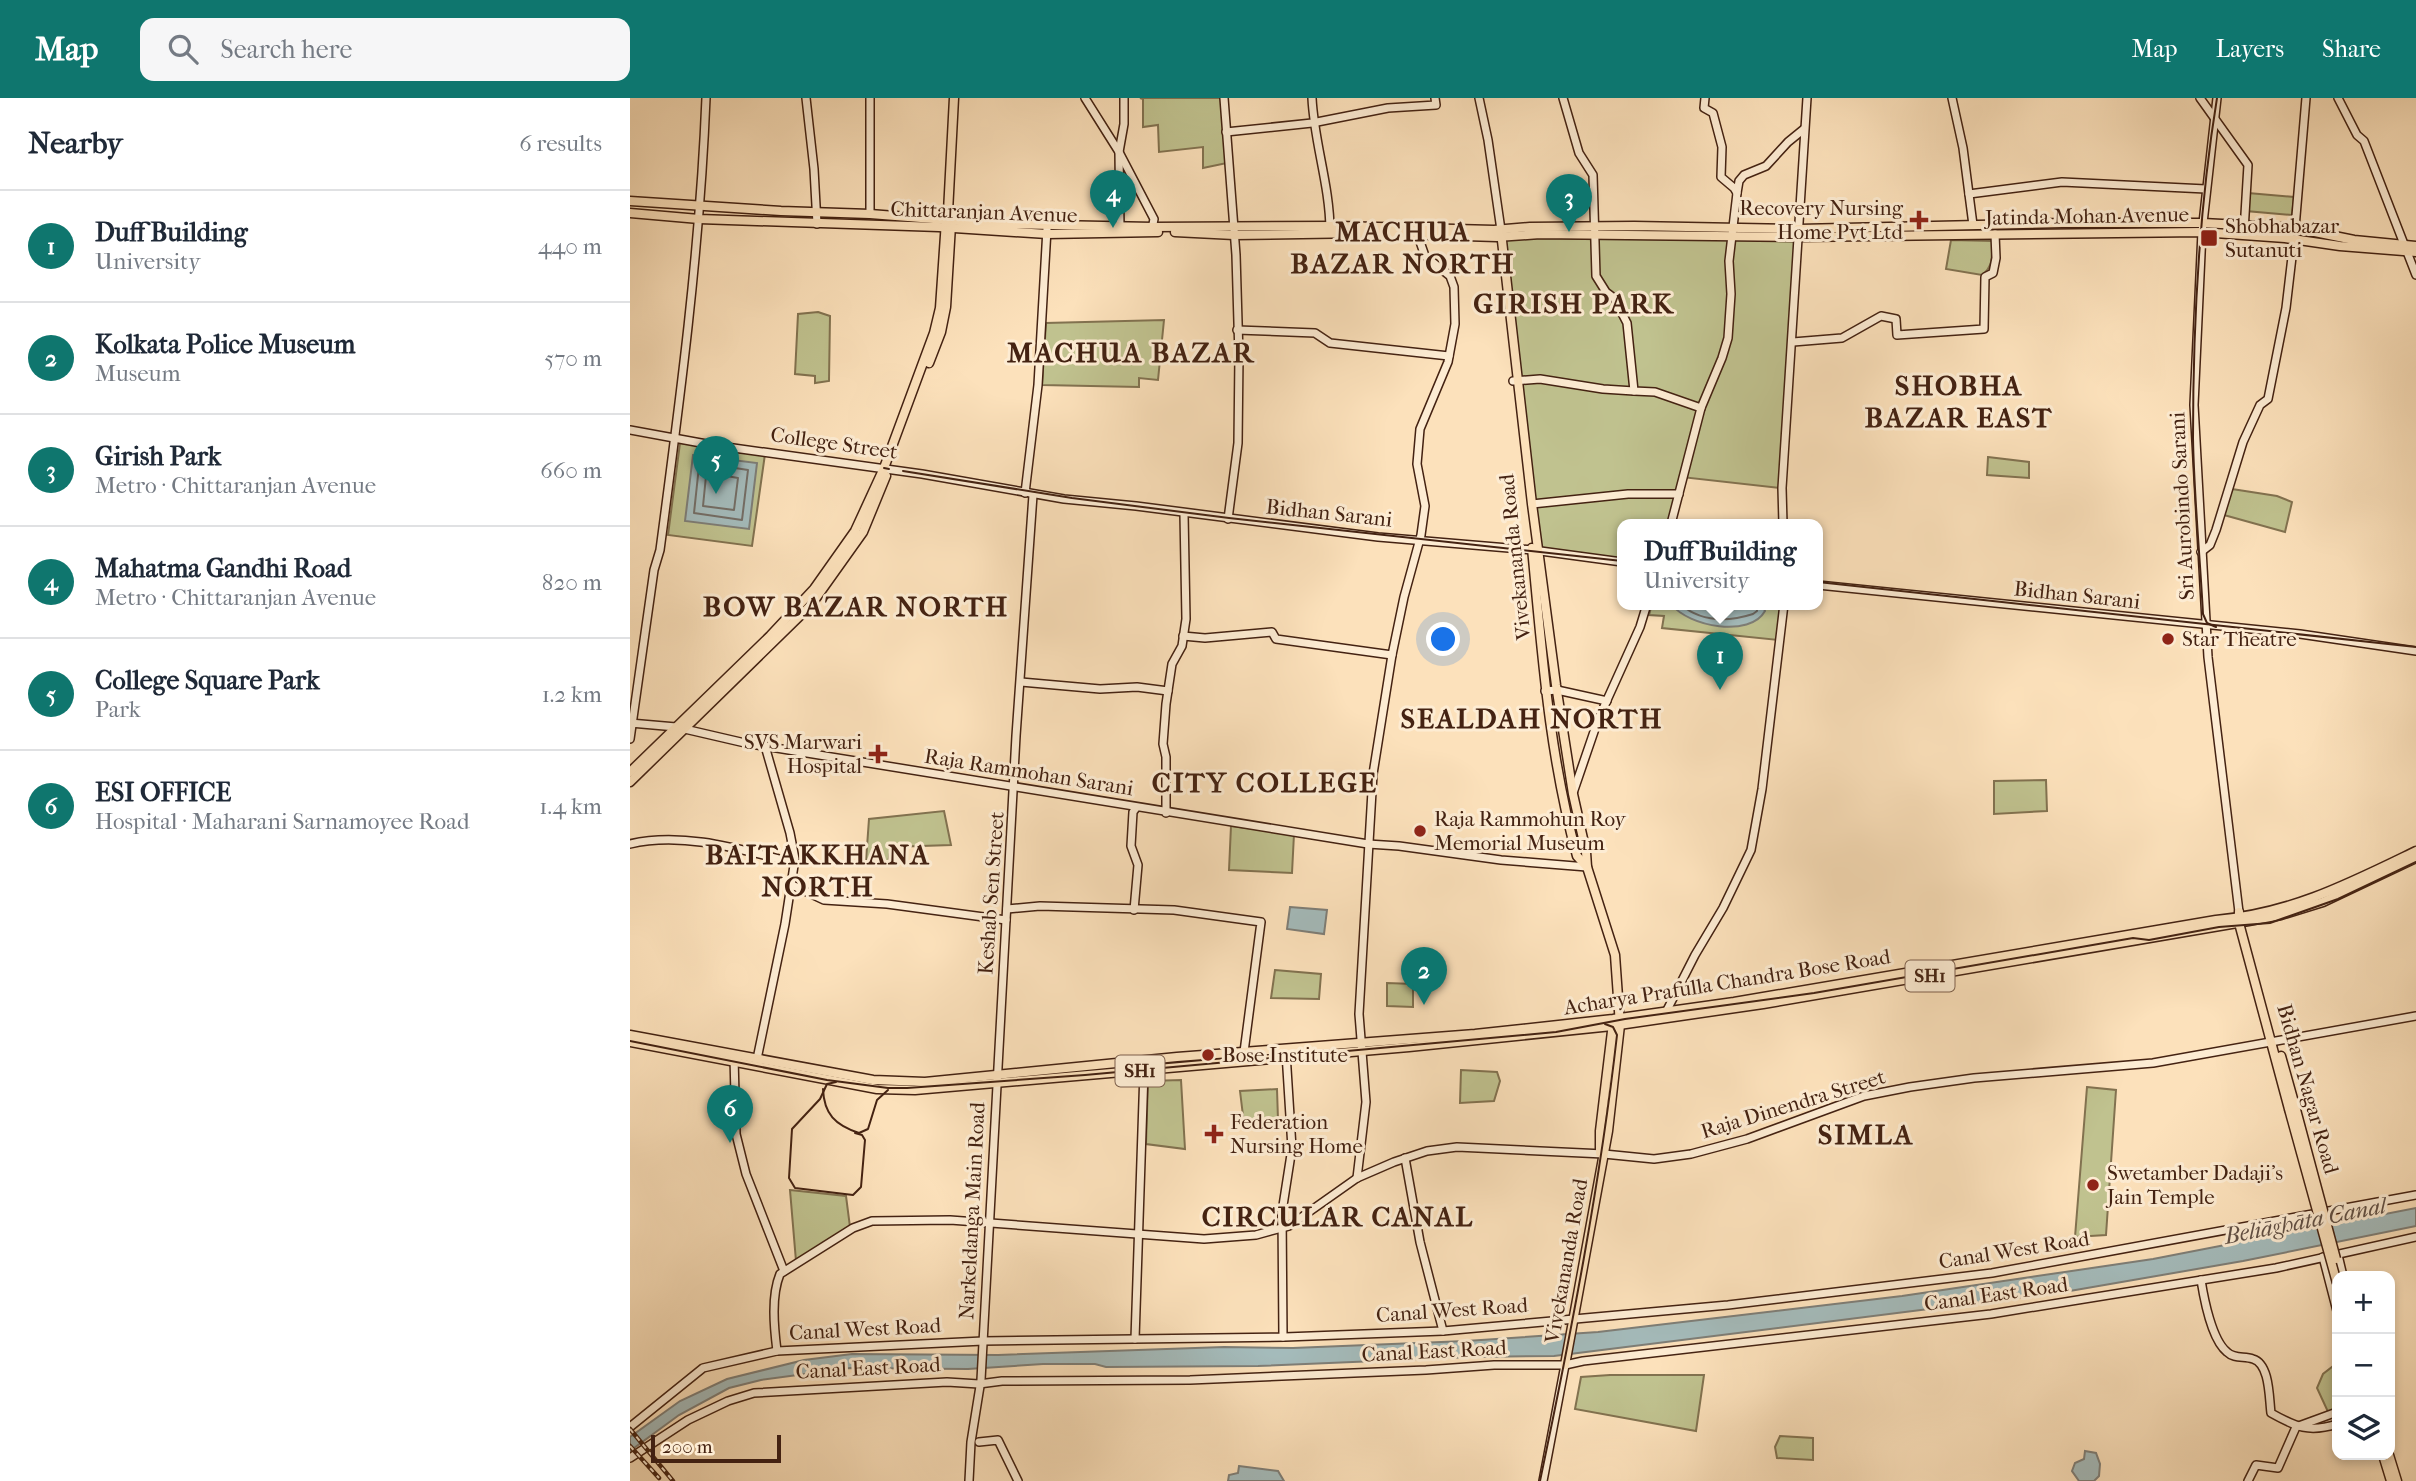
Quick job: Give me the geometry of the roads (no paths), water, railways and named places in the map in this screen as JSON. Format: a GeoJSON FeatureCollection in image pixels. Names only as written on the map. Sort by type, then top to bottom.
{"type":"FeatureCollection","features":[{"type":"Feature","properties":{"kind":"main road"},"geometry":{"type":"LineString","coordinates":[[630,740],[675,437],[699,219],[706,98]]}},
{"type":"Feature","properties":{"kind":"main road"},"geometry":{"type":"LineString","coordinates":[[806,98],[817,224]]}},
{"type":"Feature","properties":{"kind":"main road"},"geometry":{"type":"LineString","coordinates":[[870,98],[870,214]]}},
{"type":"Feature","properties":{"kind":"main road"},"geometry":{"type":"LineString","coordinates":[[630,782],[814,589],[855,531],[886,469],[934,333],[940,308],[951,222],[954,98]]}},
{"type":"Feature","properties":{"kind":"main road"},"geometry":{"type":"LineString","coordinates":[[1085,98],[1119,152],[1154,219],[1152,230]]}},
{"type":"Feature","properties":{"kind":"main road"},"geometry":{"type":"LineString","coordinates":[[1121,230],[1119,152],[1124,124],[1124,98]]}},
{"type":"Feature","properties":{"kind":"main road"},"geometry":{"type":"LineString","coordinates":[[1224,98],[1239,356],[1238,443],[1228,519]]}},
{"type":"Feature","properties":{"kind":"main road"},"geometry":{"type":"LineString","coordinates":[[1312,98],[1312,123],[1329,202],[1330,231]]}},
{"type":"Feature","properties":{"kind":"main road"},"geometry":{"type":"LineString","coordinates":[[1479,98],[1488,140],[1499,231]]}},
{"type":"Feature","properties":{"kind":"main road"},"geometry":{"type":"LineString","coordinates":[[1563,98],[1578,153],[1593,175],[1596,276],[1606,292],[1614,298],[1629,328],[1634,391]]}},
{"type":"Feature","properties":{"kind":"main road"},"geometry":{"type":"LineString","coordinates":[[1705,98],[1704,107],[1713,113],[1720,133],[1721,177],[1737,193]]}},
{"type":"Feature","properties":{"kind":"main road"},"geometry":{"type":"LineString","coordinates":[[1783,519],[1782,488],[1807,98]]}},
{"type":"Feature","properties":{"kind":"main road"},"geometry":{"type":"LineString","coordinates":[[1952,98],[1963,148],[1973,225]]}},
{"type":"Feature","properties":{"kind":"main road"},"geometry":{"type":"LineString","coordinates":[[2200,98],[2248,165],[2244,230],[2295,228],[2412,249]]}},
{"type":"Feature","properties":{"kind":"main road","name":"Sri Aurobindo Sarani"},"geometry":{"type":"LineString","coordinates":[[2217,98],[2203,228],[2194,405],[2205,625],[2216,742],[2240,918]]}},
{"type":"Feature","properties":{"kind":"main road"},"geometry":{"type":"LineString","coordinates":[[2295,228],[2306,98]]}},
{"type":"Feature","properties":{"kind":"main road"},"geometry":{"type":"LineString","coordinates":[[2338,98],[2357,135],[2364,141],[2412,249],[2416,275]]}},
{"type":"Feature","properties":{"kind":"main road"},"geometry":{"type":"LineString","coordinates":[[1226,132],[1312,123],[1375,110],[1436,102]]}},
{"type":"Feature","properties":{"kind":"main road"},"geometry":{"type":"LineString","coordinates":[[1672,519],[1701,408],[1728,338],[1732,232],[1739,181],[1744,175],[1766,166],[1804,129]]}},
{"type":"Feature","properties":{"kind":"main road"},"geometry":{"type":"LineString","coordinates":[[1969,194],[2062,182],[2206,189]]}},
{"type":"Feature","properties":{"kind":"main road"},"geometry":{"type":"LineString","coordinates":[[630,201],[870,214],[951,222]]}},
{"type":"Feature","properties":{"kind":"main road","name":"Chittaranjan Avenue"},"geometry":{"type":"LineString","coordinates":[[630,213],[817,224],[951,222],[1047,229],[1330,231]]}},
{"type":"Feature","properties":{"kind":"main road"},"geometry":{"type":"LineString","coordinates":[[1330,231],[1499,231],[1540,234],[1596,231],[1799,233],[2063,223],[2203,228]]}},
{"type":"Feature","properties":{"kind":"main road","name":"Jatinda Mohan Avenue"},"geometry":{"type":"LineString","coordinates":[[1799,233],[1995,234],[2203,228],[2244,230],[2294,240],[2412,249]]}},
{"type":"Feature","properties":{"kind":"main road","name":"Keshab Sen Street"},"geometry":{"type":"LineString","coordinates":[[997,1079],[1021,682],[1027,493],[1038,385],[1047,229]]}},
{"type":"Feature","properties":{"kind":"main road"},"geometry":{"type":"LineString","coordinates":[[1330,231],[1418,236],[1499,231]]}},
{"type":"Feature","properties":{"kind":"main road","name":"Vivekananda Road"},"geometry":{"type":"LineString","coordinates":[[1499,231],[1535,551],[1573,794],[1587,852],[1587,867],[1615,955],[1602,1157],[1566,1365]]}},
{"type":"Feature","properties":{"kind":"main road"},"geometry":{"type":"LineString","coordinates":[[1793,342],[1842,338],[1881,316],[1896,319],[1897,335],[1984,329],[1985,276],[1993,273],[1996,258],[1995,234]]}},
{"type":"Feature","properties":{"kind":"main road"},"geometry":{"type":"LineString","coordinates":[[1357,1178],[1366,1102],[1359,1014],[1373,774],[1392,655],[1426,506],[1417,464],[1420,429],[1449,356],[1455,324],[1454,287],[1449,274],[1425,256],[1418,236]]}},
{"type":"Feature","properties":{"kind":"main road"},"geometry":{"type":"LineString","coordinates":[[2201,552],[2210,545],[2216,530],[2243,442],[2260,405],[2268,399],[2286,307],[2294,240]]}},
{"type":"Feature","properties":{"kind":"main road"},"geometry":{"type":"LineString","coordinates":[[1237,330],[1315,333],[1330,343],[1396,348],[1449,356]]}},
{"type":"Feature","properties":{"kind":"main road"},"geometry":{"type":"LineString","coordinates":[[1515,381],[1540,379],[1603,389],[1656,392],[1701,408]]}},
{"type":"Feature","properties":{"kind":"main road","name":"Vivekananda Road"},"geometry":{"type":"LineString","coordinates":[[1515,381],[1532,504],[1534,589],[1545,691],[1569,827],[1577,856],[1587,867]]}},
{"type":"Feature","properties":{"kind":"main road","name":"College Street"},"geometry":{"type":"LineString","coordinates":[[630,430],[1027,493]]}},
{"type":"Feature","properties":{"kind":"main road","name":"Bidhan Sarani"},"geometry":{"type":"LineString","coordinates":[[1027,493],[1378,537],[1419,539],[1617,561]]}},
{"type":"Feature","properties":{"kind":"main road"},"geometry":{"type":"LineString","coordinates":[[1532,504],[1628,494],[1678,494]]}},
{"type":"Feature","properties":{"kind":"main road"},"geometry":{"type":"LineString","coordinates":[[1166,813],[1166,757],[1163,744],[1168,691],[1172,664],[1182,646],[1186,619],[1184,514]]}},
{"type":"Feature","properties":{"kind":"main road","name":"Bidhan Sarani"},"geometry":{"type":"LineString","coordinates":[[1823,586],[2300,634],[2416,651]]}},
{"type":"Feature","properties":{"kind":"main road"},"geometry":{"type":"LineString","coordinates":[[1573,794],[1593,733],[1645,610]]}},
{"type":"Feature","properties":{"kind":"main road"},"geometry":{"type":"LineString","coordinates":[[1664,1015],[1715,923],[1751,850],[1762,789],[1783,610]]}},
{"type":"Feature","properties":{"kind":"main road"},"geometry":{"type":"LineString","coordinates":[[1183,636],[1227,637],[1272,632],[1276,639],[1392,655]]}},
{"type":"Feature","properties":{"kind":"main road"},"geometry":{"type":"LineString","coordinates":[[1021,682],[1100,689],[1137,687],[1168,691]]}},
{"type":"Feature","properties":{"kind":"main road"},"geometry":{"type":"LineString","coordinates":[[1545,691],[1557,690],[1607,701]]}},
{"type":"Feature","properties":{"kind":"main road","name":"Raja Rammohan Sarani"},"geometry":{"type":"LineString","coordinates":[[631,723],[681,728],[765,746],[1368,844],[1587,867]]}},
{"type":"Feature","properties":{"kind":"main road"},"geometry":{"type":"LineString","coordinates":[[630,772],[681,728]]}},
{"type":"Feature","properties":{"kind":"main road"},"geometry":{"type":"LineString","coordinates":[[757,1059],[792,885],[794,863],[790,833],[765,746]]}},
{"type":"Feature","properties":{"kind":"main road"},"geometry":{"type":"LineString","coordinates":[[1134,910],[1138,865],[1131,846],[1133,812],[1136,808]]}},
{"type":"Feature","properties":{"kind":"main road"},"geometry":{"type":"LineString","coordinates":[[630,844],[642,841],[692,842],[794,863]]}},
{"type":"Feature","properties":{"kind":"main road","name":"Acharya Prafulla Chandra Bose Road"},"geometry":{"type":"LineString","coordinates":[[1285,1055],[1612,1025],[1664,1015],[1763,1004],[2240,918],[2302,903],[2330,893],[2416,851]]}},
{"type":"Feature","properties":{"kind":"main road","name":"SH1"},"geometry":{"type":"LineString","coordinates":[[2240,918],[2281,915],[2323,902],[2416,858]]}},
{"type":"Feature","properties":{"kind":"main road"},"geometry":{"type":"LineString","coordinates":[[792,885],[824,900],[887,904],[1006,920]]}},
{"type":"Feature","properties":{"kind":"main road"},"geometry":{"type":"LineString","coordinates":[[1007,909],[1040,906],[1134,910],[1211,914],[1261,922],[1244,1052]]}},
{"type":"Feature","properties":{"kind":"main road"},"geometry":{"type":"LineString","coordinates":[[2240,918],[2334,1271]]}},
{"type":"Feature","properties":{"kind":"main road","name":"Raja Dinendra Street"},"geometry":{"type":"LineString","coordinates":[[784,1271],[853,1228],[872,1221],[989,1222],[1216,1239],[1256,1235],[1289,1226],[1357,1178],[1427,1152],[1457,1147],[1654,1159],[1691,1154],[1747,1139],[1864,1097],[1910,1087],[1974,1078],[2153,1063],[2416,1016]]}},
{"type":"Feature","properties":{"kind":"main road"},"geometry":{"type":"LineString","coordinates":[[630,1035],[734,1059],[757,1059],[873,1080],[925,1082],[997,1079],[1244,1052],[1285,1055],[1292,1148],[1281,1228],[1283,1337]]}},
{"type":"Feature","properties":{"kind":"main road","name":"SH1"},"geometry":{"type":"LineString","coordinates":[[630,1042],[734,1059],[877,1089],[915,1090],[997,1079],[1144,1071],[1285,1055]]}},
{"type":"Feature","properties":{"kind":"main road","name":"Acharya Prafulla Chandra Bose Road"},"geometry":{"type":"LineString","coordinates":[[1285,1055],[1321,1045],[1360,1047]]}},
{"type":"Feature","properties":{"kind":"main road"},"geometry":{"type":"LineString","coordinates":[[734,1059],[736,1134],[747,1174],[784,1271],[776,1284],[777,1351]]}},
{"type":"Feature","properties":{"kind":"main road"},"geometry":{"type":"LineString","coordinates":[[1135,1339],[1144,1071]]}},
{"type":"Feature","properties":{"kind":"main road","name":"Narkeldanga Main Road"},"geometry":{"type":"LineString","coordinates":[[980,1382],[997,1079]]}},
{"type":"Feature","properties":{"kind":"main road","name":"Bidhan Nagar Road"},"geometry":{"type":"LineString","coordinates":[[2292,1108],[2341,1271]]}},
{"type":"Feature","properties":{"kind":"main road"},"geometry":{"type":"LineString","coordinates":[[1405,1158],[1420,1242],[1443,1331]]}},
{"type":"Feature","properties":{"kind":"main road","name":"Canal West Road"},"geometry":{"type":"LineString","coordinates":[[630,1426],[703,1368],[777,1351],[1443,1331],[1575,1320],[1728,1305],[1992,1273],[2416,1195]]}},
{"type":"Feature","properties":{"kind":"main road","name":"Canal East Road"},"geometry":{"type":"LineString","coordinates":[[630,1458],[688,1420],[728,1401],[754,1393],[947,1382],[1190,1380],[1494,1365],[1566,1365],[1992,1314],[2276,1268],[2416,1237]]}},
{"type":"Feature","properties":{"kind":"main road"},"geometry":{"type":"LineString","coordinates":[[2338,1254],[2341,1271]]}},
{"type":"Feature","properties":{"kind":"main road"},"geometry":{"type":"LineString","coordinates":[[2323,1258],[2332,1292]]}},
{"type":"Feature","properties":{"kind":"main road"},"geometry":{"type":"LineString","coordinates":[[2201,1280],[2215,1332],[2223,1348],[2235,1357],[2253,1359],[2260,1363],[2268,1385],[2271,1413],[2296,1427],[2317,1429],[2332,1425]]}},
{"type":"Feature","properties":{"kind":"main road"},"geometry":{"type":"LineString","coordinates":[[1543,1481],[1566,1365]]}},
{"type":"Feature","properties":{"kind":"main road"},"geometry":{"type":"LineString","coordinates":[[969,1481],[980,1382]]}},
{"type":"Feature","properties":{"kind":"main road"},"geometry":{"type":"LineString","coordinates":[[2248,1481],[2256,1465],[2278,1468],[2296,1427],[2332,1414]]}},
{"type":"Feature","properties":{"kind":"main road"},"geometry":{"type":"LineString","coordinates":[[979,1441],[998,1440],[1018,1481]]}},
{"type":"Feature","properties":{"kind":"main road"},"geometry":{"type":"LineString","coordinates":[[2385,1460],[2391,1481]]}},
{"type":"Feature","properties":{"kind":"main road"},"geometry":{"type":"LineString","coordinates":[[2391,1460],[2397,1481]]}},
{"type":"Feature","properties":{"kind":"water"},"geometry":{"type":"Polygon","coordinates":[[[693,455],[757,463],[749,529],[685,521],[693,455]]]}},
{"type":"Feature","properties":{"kind":"water"},"geometry":{"type":"Polygon","coordinates":[[[1678,610],[1765,611],[1747,625],[1733,627],[1705,623],[1678,610]]]}},
{"type":"Feature","properties":{"kind":"water"},"geometry":{"type":"Polygon","coordinates":[[[1290,907],[1327,910],[1324,934],[1287,929],[1290,907]]]}},
{"type":"Feature","properties":{"kind":"water"},"geometry":{"type":"Polygon","coordinates":[[[2416,1208],[2416,1226],[2243,1261],[2064,1292],[1554,1356],[1258,1366],[1106,1367],[1095,1364],[1043,1364],[968,1369],[850,1368],[761,1380],[729,1388],[679,1415],[630,1451],[630,1437],[680,1401],[727,1379],[804,1360],[852,1354],[998,1355],[1224,1347],[1293,1348],[1598,1332],[1902,1296],[2153,1259],[2416,1208]]]}},
{"type":"Feature","properties":{"kind":"water"},"geometry":{"type":"Polygon","coordinates":[[[2085,1451],[2096,1453],[2100,1464],[2099,1476],[2094,1481],[2079,1481],[2072,1471],[2075,1463],[2084,1459],[2085,1451]]]}},
{"type":"Feature","properties":{"kind":"water"},"geometry":{"type":"Polygon","coordinates":[[[1239,1466],[1278,1471],[1284,1481],[1228,1481],[1229,1475],[1238,1473],[1239,1466]]]}},
{"type":"Feature","properties":{"kind":"tram line"},"geometry":{"type":"LineString","coordinates":[[2216,627],[2207,623],[2203,614],[2193,438],[2198,267],[2217,98]]}},
{"type":"Feature","properties":{"kind":"tram line"},"geometry":{"type":"LineString","coordinates":[[884,468],[889,469]]}},
{"type":"Feature","properties":{"kind":"tram line"},"geometry":{"type":"LineString","coordinates":[[903,471],[1072,498],[1229,518],[1617,560]]}},
{"type":"Feature","properties":{"kind":"tram line"},"geometry":{"type":"LineString","coordinates":[[1823,583],[2416,647]]}},
{"type":"Feature","properties":{"kind":"tram line"},"geometry":{"type":"LineString","coordinates":[[630,1041],[827,1080],[907,1088],[1085,1075],[1556,1032],[1625,1019],[1814,993],[2133,938],[2149,940],[2219,927],[2270,923],[2338,899],[2416,862]]}},
{"type":"Feature","properties":{"kind":"tram line"},"geometry":{"type":"LineString","coordinates":[[1540,1481],[1574,1314],[1602,1147],[1617,1035],[1613,1027],[1605,1024]]}},
{"type":"Feature","properties":{"kind":"tram line"},"geometry":{"type":"LineString","coordinates":[[836,1082],[827,1084],[820,1099],[792,1129],[789,1178],[795,1188],[853,1195],[861,1187],[865,1140],[862,1135],[855,1133]]}},
{"type":"Feature","properties":{"kind":"tram line"},"geometry":{"type":"LineString","coordinates":[[823,1089],[832,1117],[843,1126],[859,1133],[868,1129],[877,1100],[888,1090]]}},
{"type":"Feature","properties":{"kind":"railway"},"geometry":{"type":"LineString","coordinates":[[630,1429],[673,1481]]}},
{"type":"Feature","properties":{"kind":"railway"},"geometry":{"type":"LineString","coordinates":[[630,1446],[659,1478]]}},
{"type":"Feature","properties":{"kind":"place","name":"Recovery Nursing Home Pvt Ltd"},"geometry":{"type":"Point","coordinates":[1919,220]}},
{"type":"Feature","properties":{"kind":"place","name":"Mahatma Gandhi Road"},"geometry":{"type":"Point","coordinates":[1113,228]}},
{"type":"Feature","properties":{"kind":"place","name":"Girish Park"},"geometry":{"type":"Point","coordinates":[1569,232]}},
{"type":"Feature","properties":{"kind":"place","name":"Shobhabazar Sutanuti"},"geometry":{"type":"Point","coordinates":[2209,238]}},
{"type":"Feature","properties":{"kind":"place","name":"College Square Park"},"geometry":{"type":"Point","coordinates":[716,494]}},
{"type":"Feature","properties":{"kind":"place","name":"Star Theatre"},"geometry":{"type":"Point","coordinates":[2168,639]}},
{"type":"Feature","properties":{"kind":"place","name":"Duff Building"},"geometry":{"type":"Point","coordinates":[1720,690]}},
{"type":"Feature","properties":{"kind":"place","name":"SVS Marwari Hospital"},"geometry":{"type":"Point","coordinates":[878,754]}},
{"type":"Feature","properties":{"kind":"place","name":"Raja Rammohun Roy Memorial Museum"},"geometry":{"type":"Point","coordinates":[1420,831]}},
{"type":"Feature","properties":{"kind":"place","name":"Kolkata Police Museum"},"geometry":{"type":"Point","coordinates":[1424,1005]}},
{"type":"Feature","properties":{"kind":"place","name":"Bose Institute"},"geometry":{"type":"Point","coordinates":[1208,1055]}},
{"type":"Feature","properties":{"kind":"place","name":"Federation Nursing Home"},"geometry":{"type":"Point","coordinates":[1214,1134]}},
{"type":"Feature","properties":{"kind":"place","name":"ESI OFFICE"},"geometry":{"type":"Point","coordinates":[730,1143]}},
{"type":"Feature","properties":{"kind":"place","name":"Swetamber Dadaji's Jain Temple"},"geometry":{"type":"Point","coordinates":[2093,1185]}},
{"type":"Feature","properties":{"kind":"district","name":"MACHUA BAZAR NORTH"},"geometry":{"type":"Point","coordinates":[1403,247]}},
{"type":"Feature","properties":{"kind":"district","name":"GIRISH PARK"},"geometry":{"type":"Point","coordinates":[1574,303]}},
{"type":"Feature","properties":{"kind":"district","name":"MACHUA BAZAR"},"geometry":{"type":"Point","coordinates":[1131,352]}},
{"type":"Feature","properties":{"kind":"district","name":"SHOBHA BAZAR EAST"},"geometry":{"type":"Point","coordinates":[1959,401]}},
{"type":"Feature","properties":{"kind":"district","name":"BOW BAZAR NORTH"},"geometry":{"type":"Point","coordinates":[856,606]}},
{"type":"Feature","properties":{"kind":"district","name":"SEALDAH NORTH"},"geometry":{"type":"Point","coordinates":[1532,718]}},
{"type":"Feature","properties":{"kind":"district","name":"CITY COLLEGE"},"geometry":{"type":"Point","coordinates":[1265,782]}},
{"type":"Feature","properties":{"kind":"district","name":"BAITAKKHANA NORTH"},"geometry":{"type":"Point","coordinates":[818,870]}},
{"type":"Feature","properties":{"kind":"district","name":"SIMLA"},"geometry":{"type":"Point","coordinates":[1866,1134]}},
{"type":"Feature","properties":{"kind":"district","name":"CIRCULAR CANAL"},"geometry":{"type":"Point","coordinates":[1338,1216]}},
{"type":"Feature","properties":{"kind":"water label","name":"Beliāghāta Canal"},"geometry":{"type":"Point","coordinates":[2305,1221]}}]}
